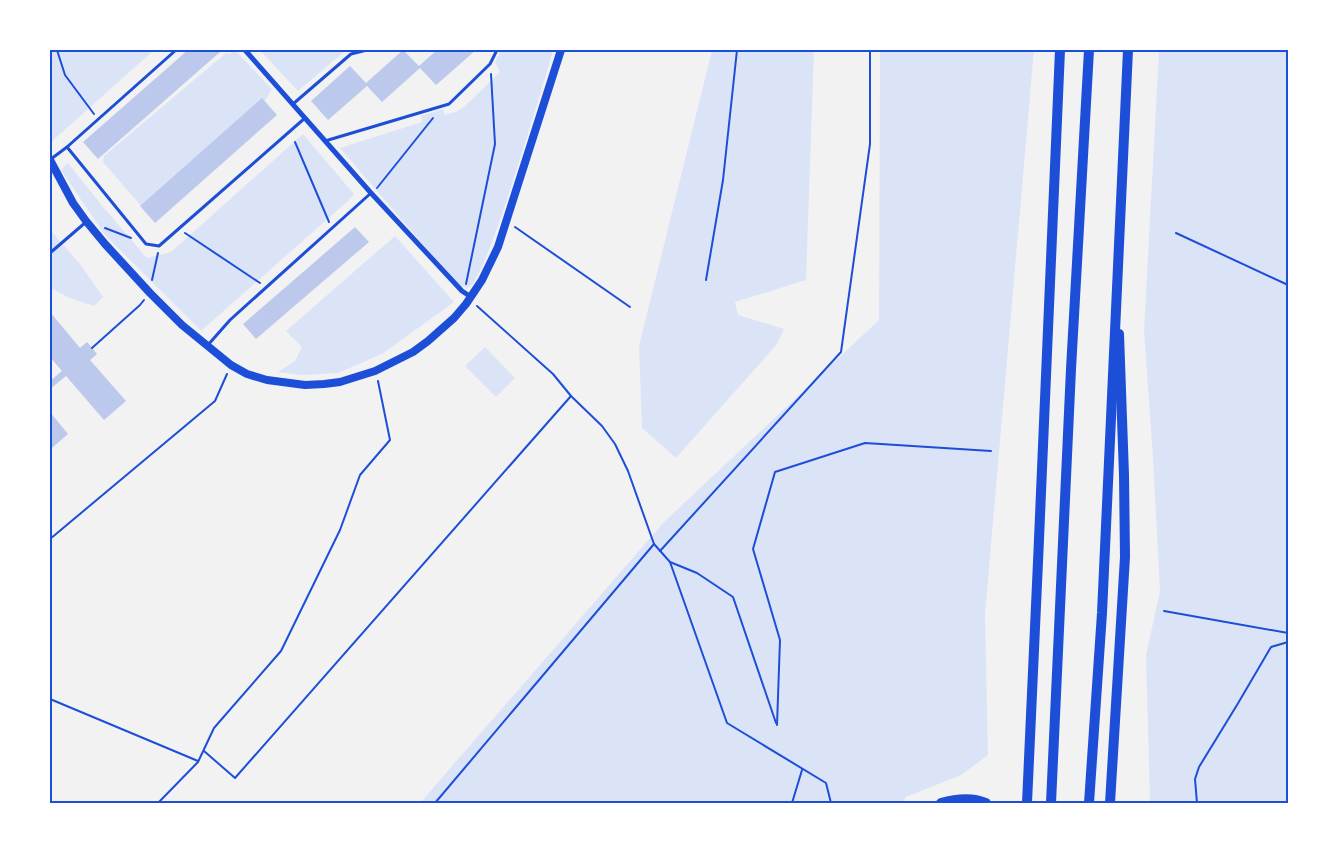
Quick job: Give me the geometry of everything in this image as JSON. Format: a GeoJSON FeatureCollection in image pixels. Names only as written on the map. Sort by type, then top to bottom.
{"type":"FeatureCollection","features":[{"type":"Feature","properties":{"kind":"main road"},"geometry":{"type":"LineString","coordinates":[[1027,803],[1060,50]]}},
{"type":"Feature","properties":{"kind":"main road"},"geometry":{"type":"LineString","coordinates":[[1051,803],[1071,369],[1089,50]]}},
{"type":"Feature","properties":{"kind":"main road"},"geometry":{"type":"LineString","coordinates":[[1089,803],[1102,614],[1128,50]]}},
{"type":"Feature","properties":{"kind":"main road"},"geometry":{"type":"LineString","coordinates":[[1111,803],[1125,557],[1124,474],[1117,293]]}},
{"type":"Feature","properties":{"kind":"main road"},"geometry":{"type":"LineString","coordinates":[[940,803],[964,799],[986,803]]}},
{"type":"Feature","properties":{"kind":"street"},"geometry":{"type":"LineString","coordinates":[[245,50],[372,193],[462,291],[471,297]]}},
{"type":"Feature","properties":{"kind":"street"},"geometry":{"type":"LineString","coordinates":[[50,160],[73,203],[86,222],[150,293],[206,346],[231,365],[247,374],[267,380],[305,385],[340,382],[376,371],[428,342],[454,318],[471,297],[482,280],[498,247],[561,50]]}},
{"type":"Feature","properties":{"kind":"lane"},"geometry":{"type":"LineString","coordinates":[[50,160],[68,148],[176,50]]}},
{"type":"Feature","properties":{"kind":"lane"},"geometry":{"type":"LineString","coordinates":[[293,104],[352,54],[366,50]]}},
{"type":"Feature","properties":{"kind":"lane"},"geometry":{"type":"LineString","coordinates":[[326,141],[449,104],[490,64],[497,50]]}},
{"type":"Feature","properties":{"kind":"lane"},"geometry":{"type":"LineString","coordinates":[[68,148],[146,244],[159,246],[305,118]]}},
{"type":"Feature","properties":{"kind":"lane"},"geometry":{"type":"LineString","coordinates":[[206,346],[230,320],[372,193]]}},
{"type":"Feature","properties":{"kind":"lane"},"geometry":{"type":"LineString","coordinates":[[50,252],[86,222]]}},
{"type":"Feature","properties":{"kind":"path"},"geometry":{"type":"LineString","coordinates":[[57,50],[65,75],[98,120]]}},
{"type":"Feature","properties":{"kind":"path"},"geometry":{"type":"LineString","coordinates":[[706,280],[723,180],[738,50]]}},
{"type":"Feature","properties":{"kind":"path"},"geometry":{"type":"LineString","coordinates":[[660,552],[841,352],[870,144],[870,50]]}},
{"type":"Feature","properties":{"kind":"path"},"geometry":{"type":"LineString","coordinates":[[462,291],[470,268],[495,144],[490,64]]}},
{"type":"Feature","properties":{"kind":"path"},"geometry":{"type":"LineString","coordinates":[[372,193],[430,121],[449,104]]}},
{"type":"Feature","properties":{"kind":"path"},"geometry":{"type":"LineString","coordinates":[[295,142],[332,229]]}},
{"type":"Feature","properties":{"kind":"path"},"geometry":{"type":"LineString","coordinates":[[507,221],[630,307]]}},
{"type":"Feature","properties":{"kind":"path"},"geometry":{"type":"LineString","coordinates":[[86,222],[146,244]]}},
{"type":"Feature","properties":{"kind":"path"},"geometry":{"type":"LineString","coordinates":[[178,229],[266,287]]}},
{"type":"Feature","properties":{"kind":"path"},"geometry":{"type":"LineString","coordinates":[[1176,234],[1288,285]]}},
{"type":"Feature","properties":{"kind":"path"},"geometry":{"type":"LineString","coordinates":[[92,348],[140,305],[150,293],[159,246]]}},
{"type":"Feature","properties":{"kind":"path"},"geometry":{"type":"LineString","coordinates":[[466,304],[472,308],[477,306],[553,374],[571,396],[602,426],[615,444],[628,471],[654,544],[660,552],[670,562],[697,573],[734,597],[776,725],[780,640],[753,549],[775,472],[865,443],[991,451]]}},
{"type":"Feature","properties":{"kind":"path"},"geometry":{"type":"LineString","coordinates":[[50,539],[214,402],[231,365]]}},
{"type":"Feature","properties":{"kind":"path"},"geometry":{"type":"LineString","coordinates":[[158,803],[198,762],[214,728],[282,652],[340,530],[360,476],[390,440],[376,371]]}},
{"type":"Feature","properties":{"kind":"path"},"geometry":{"type":"LineString","coordinates":[[204,751],[235,778],[571,396]]}},
{"type":"Feature","properties":{"kind":"path"},"geometry":{"type":"LineString","coordinates":[[436,803],[654,544]]}},
{"type":"Feature","properties":{"kind":"path"},"geometry":{"type":"LineString","coordinates":[[670,562],[727,723],[826,784],[831,803]]}},
{"type":"Feature","properties":{"kind":"path"},"geometry":{"type":"LineString","coordinates":[[1164,611],[1288,633]]}},
{"type":"Feature","properties":{"kind":"path"},"geometry":{"type":"LineString","coordinates":[[1197,803],[1195,780],[1199,767],[1271,647],[1288,642]]}},
{"type":"Feature","properties":{"kind":"path"},"geometry":{"type":"LineString","coordinates":[[50,699],[198,762]]}},
{"type":"Feature","properties":{"kind":"path"},"geometry":{"type":"LineString","coordinates":[[792,803],[803,769]]}},
{"type":"Feature","properties":{"kind":"shaded area"},"geometry":{"type":"Polygon","coordinates":[[[50,50],[154,50],[50,143],[50,50]]]}},
{"type":"Feature","properties":{"kind":"shaded area"},"geometry":{"type":"Polygon","coordinates":[[[235,50],[272,89],[266,99],[142,207],[103,162],[104,156],[226,53],[229,54],[235,50]]]}},
{"type":"Feature","properties":{"kind":"shaded area"},"geometry":{"type":"Polygon","coordinates":[[[260,50],[346,50],[298,91],[260,50]]]}},
{"type":"Feature","properties":{"kind":"shaded area"},"geometry":{"type":"Polygon","coordinates":[[[501,50],[553,50],[501,217],[488,252],[477,276],[469,287],[463,287],[450,276],[340,148],[422,122],[421,116],[443,109],[445,115],[458,111],[500,72],[495,62],[501,50]]]}},
{"type":"Feature","properties":{"kind":"shaded area"},"geometry":{"type":"Polygon","coordinates":[[[712,50],[814,50],[806,280],[735,302],[738,315],[784,329],[777,344],[676,458],[642,428],[639,346],[712,50]]]}},
{"type":"Feature","properties":{"kind":"shaded area"},"geometry":{"type":"Polygon","coordinates":[[[880,50],[1034,50],[985,614],[988,755],[961,775],[906,797],[902,803],[420,803],[664,522],[879,320],[880,50]]]}},
{"type":"Feature","properties":{"kind":"shaded area"},"geometry":{"type":"Polygon","coordinates":[[[1159,50],[1288,50],[1288,803],[1150,803],[1146,655],[1160,591],[1144,331],[1159,50]]]}},
{"type":"Feature","properties":{"kind":"shaded area"},"geometry":{"type":"Polygon","coordinates":[[[303,134],[354,194],[201,331],[105,235],[61,170],[68,163],[147,258],[171,252],[303,134]]]}},
{"type":"Feature","properties":{"kind":"shaded area"},"geometry":{"type":"Polygon","coordinates":[[[50,230],[80,264],[103,297],[94,306],[70,298],[50,288],[50,230]]]}},
{"type":"Feature","properties":{"kind":"shaded area"},"geometry":{"type":"Polygon","coordinates":[[[395,236],[454,302],[382,354],[338,373],[302,375],[278,372],[295,361],[302,347],[286,331],[395,236]]]}},
{"type":"Feature","properties":{"kind":"shaded area"},"geometry":{"type":"Polygon","coordinates":[[[485,347],[515,378],[496,397],[465,366],[485,347]]]}},
{"type":"Feature","properties":{"kind":"building"},"geometry":{"type":"Polygon","coordinates":[[[188,50],[218,50],[220,52],[98,159],[83,142],[188,50]]]}},
{"type":"Feature","properties":{"kind":"building"},"geometry":{"type":"Polygon","coordinates":[[[403,50],[419,66],[437,50],[476,50],[436,85],[420,68],[382,102],[367,86],[328,120],[311,101],[350,66],[366,83],[403,50]]]}},
{"type":"Feature","properties":{"kind":"building"},"geometry":{"type":"Polygon","coordinates":[[[262,98],[277,115],[155,223],[140,206],[262,98]]]}},
{"type":"Feature","properties":{"kind":"building"},"geometry":{"type":"Polygon","coordinates":[[[355,227],[369,242],[256,339],[243,324],[355,227]]]}},
{"type":"Feature","properties":{"kind":"building"},"geometry":{"type":"Polygon","coordinates":[[[50,312],[80,348],[87,342],[97,354],[90,360],[126,401],[104,420],[66,376],[50,389],[50,381],[62,371],[50,357],[50,312]]]}},
{"type":"Feature","properties":{"kind":"building"},"geometry":{"type":"Polygon","coordinates":[[[50,412],[68,434],[52,448],[50,446],[50,412]]]}}]}
